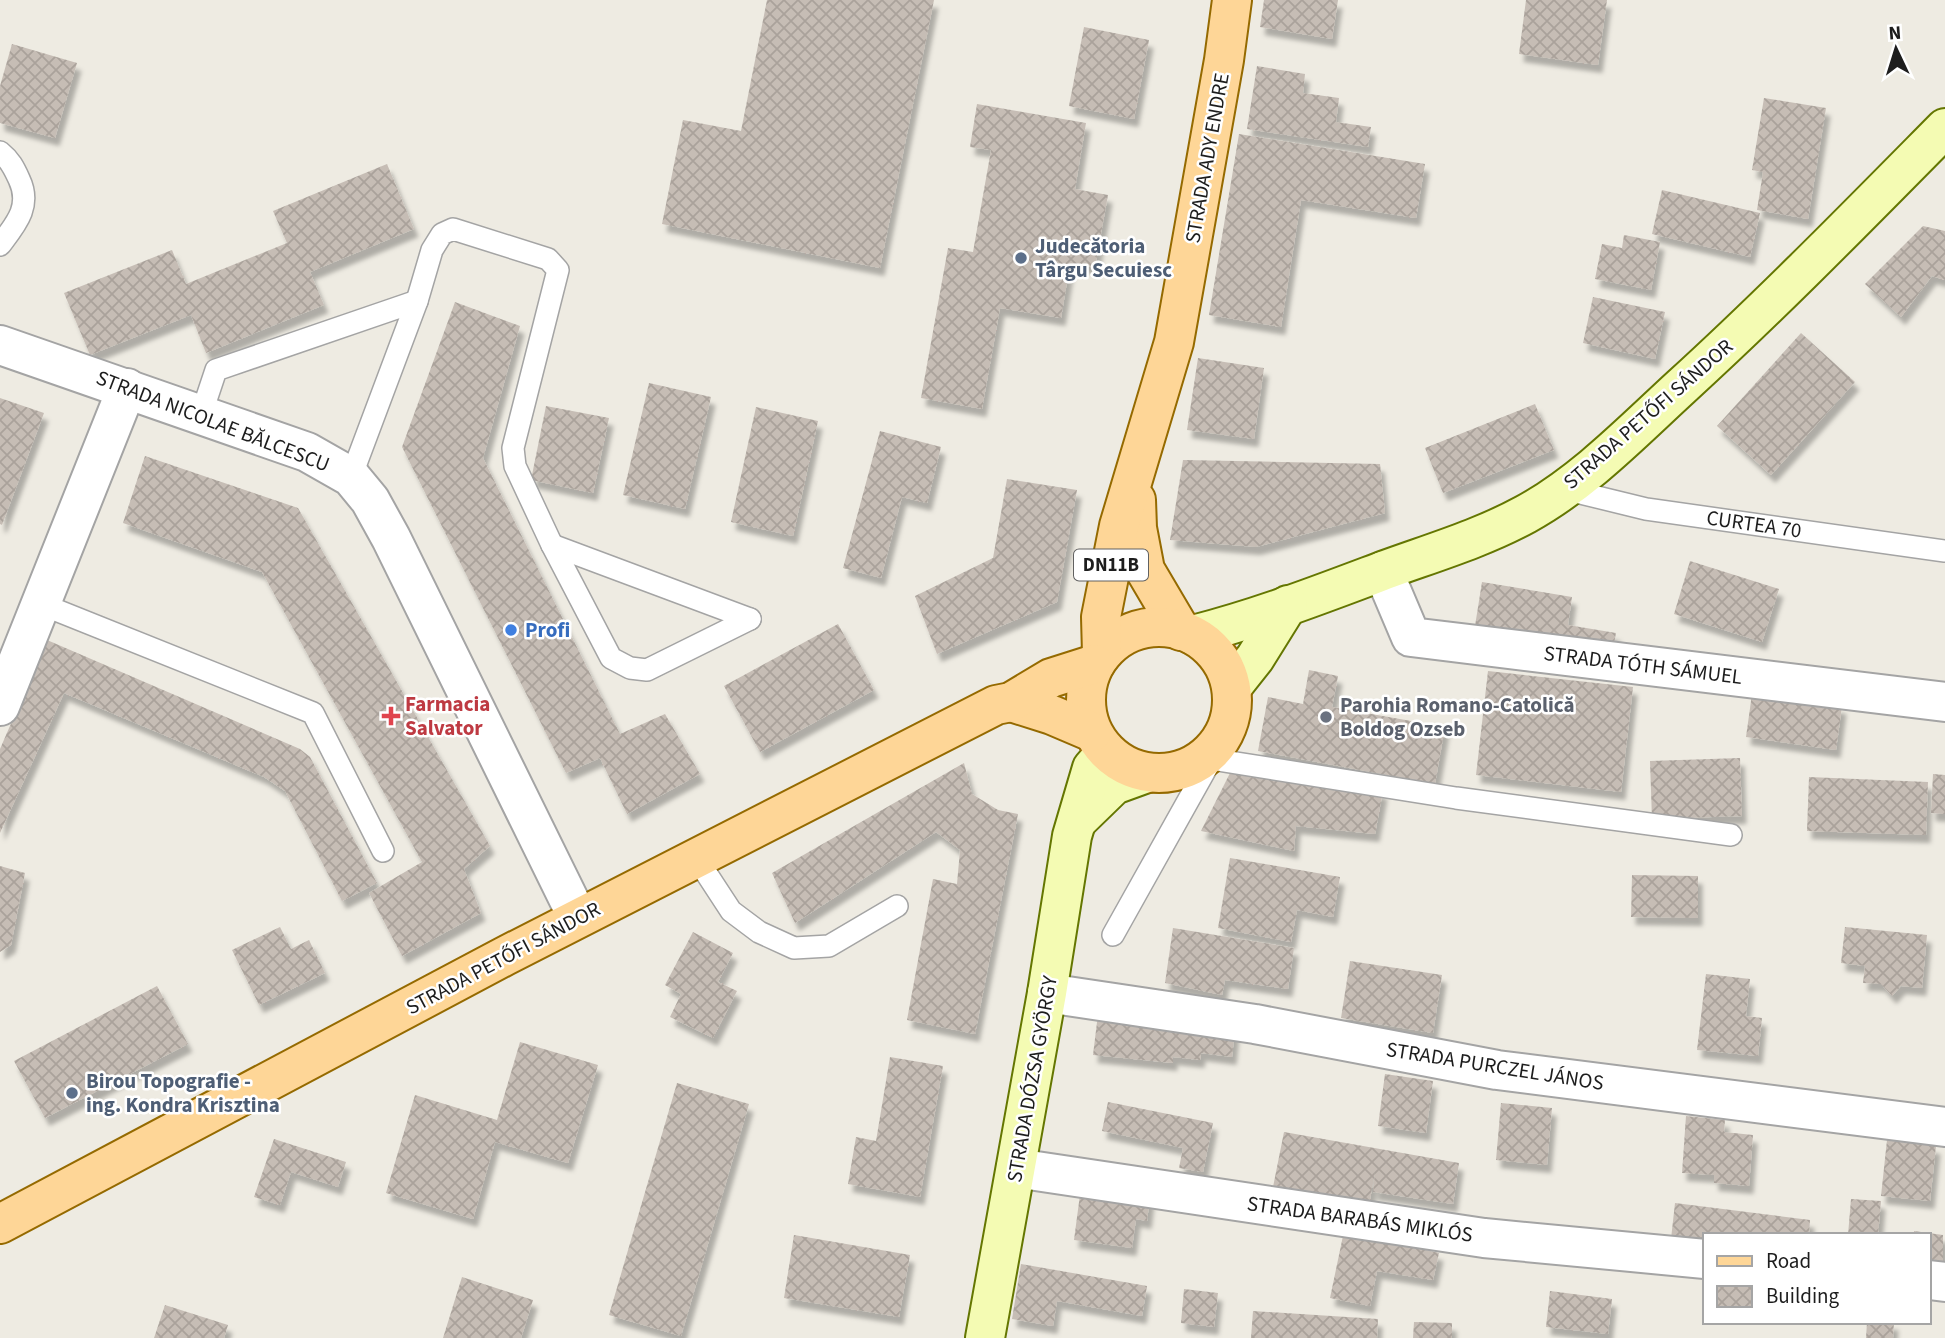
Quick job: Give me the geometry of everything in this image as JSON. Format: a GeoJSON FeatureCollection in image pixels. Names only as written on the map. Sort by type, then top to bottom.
{"type":"FeatureCollection","features":[{"type":"Feature","properties":{"kind":"main road","name":"STRADA ADY ENDRE"},"geometry":{"type":"LineString","coordinates":[[1098,659],[1101,617],[1119,526],[1174,342],[1222,74],[1232,0]]}},
{"type":"Feature","properties":{"kind":"main road","name":"STRADA PETŐFI SÁNDOR"},"geometry":{"type":"LineString","coordinates":[[1187,633],[1231,625],[1491,531],[1527,513],[1564,489],[1612,451],[1763,312],[1945,128]]}},
{"type":"Feature","properties":{"kind":"main road","name":"STRADA ADY ENDRE"},"geometry":{"type":"LineString","coordinates":[[1135,477],[1137,528],[1145,570],[1187,633]]}},
{"type":"Feature","properties":{"kind":"main road"},"geometry":{"type":"LineString","coordinates":[[1232,687],[1255,658],[1288,605]]}},
{"type":"Feature","properties":{"kind":"main road"},"geometry":{"type":"LineString","coordinates":[[1011,702],[1052,715],[1099,742],[1125,766],[1147,773],[1171,773],[1193,766],[1219,746],[1233,710],[1232,687],[1224,665],[1211,647],[1172,628],[1150,627],[1129,633],[1110,645],[1098,659],[1086,686],[1085,710],[1099,742]]}},
{"type":"Feature","properties":{"kind":"main road","name":"STRADA PETŐFI SÁNDOR"},"geometry":{"type":"LineString","coordinates":[[0,1224],[578,918],[996,705],[1011,702],[1051,678],[1098,659]]}},
{"type":"Feature","properties":{"kind":"main road","name":"STRADA DÓZSA GYÖRGY"},"geometry":{"type":"LineString","coordinates":[[985,1338],[1047,993],[1072,836],[1099,742]]}},
{"type":"Feature","properties":{"kind":"main road"},"geometry":{"type":"LineString","coordinates":[[1077,820],[1114,785],[1147,773]]}},
{"type":"Feature","properties":{"kind":"street","name":"STRADA NICOLAE BĂLCESCU"},"geometry":{"type":"LineString","coordinates":[[0,345],[307,452],[351,477],[370,500],[391,538],[578,918]]}},
{"type":"Feature","properties":{"kind":"street"},"geometry":{"type":"LineString","coordinates":[[0,706],[127,388]]}},
{"type":"Feature","properties":{"kind":"street","name":"STRADA TÓTH SÁMUEL"},"geometry":{"type":"LineString","coordinates":[[1383,571],[1411,637],[1945,702]]}},
{"type":"Feature","properties":{"kind":"street","name":"STRADA PURCZEL JÁNOS"},"geometry":{"type":"LineString","coordinates":[[1047,993],[1255,1024],[1497,1070],[1945,1127]]}},
{"type":"Feature","properties":{"kind":"street","name":"STRADA BARABÁS MIKLÓS"},"geometry":{"type":"LineString","coordinates":[[1016,1168],[1484,1238],[1703,1259]]}},
{"type":"Feature","properties":{"kind":"lane"},"geometry":{"type":"LineString","coordinates":[[0,152],[10,161],[23,187],[25,204],[19,221],[0,245]]}},
{"type":"Feature","properties":{"kind":"lane"},"geometry":{"type":"LineString","coordinates":[[351,477],[417,301],[432,250],[442,234],[453,229],[548,259],[558,270],[513,447],[515,466],[552,545],[611,658],[630,668],[647,670],[750,619],[552,545]]}},
{"type":"Feature","properties":{"kind":"lane"},"geometry":{"type":"LineString","coordinates":[[201,415],[216,370],[417,301]]}},
{"type":"Feature","properties":{"kind":"lane","name":"CURTEA 70"},"geometry":{"type":"LineString","coordinates":[[1564,489],[1646,509],[1945,551]]}},
{"type":"Feature","properties":{"kind":"lane"},"geometry":{"type":"LineString","coordinates":[[41,604],[313,713],[383,852]]}},
{"type":"Feature","properties":{"kind":"lane"},"geometry":{"type":"LineString","coordinates":[[1113,934],[1219,746],[1456,798],[1731,835]]}},
{"type":"Feature","properties":{"kind":"lane"},"geometry":{"type":"LineString","coordinates":[[697,859],[731,911],[759,932],[794,948],[829,946],[897,906]]}},
{"type":"Feature","properties":{"kind":"building"},"geometry":{"type":"Polygon","coordinates":[[[767,0],[934,0],[880,268],[662,224],[683,120],[741,131],[767,0]]]}},
{"type":"Feature","properties":{"kind":"building"},"geometry":{"type":"Polygon","coordinates":[[[1264,0],[1338,0],[1332,39],[1260,27],[1264,0]]]}},
{"type":"Feature","properties":{"kind":"building"},"geometry":{"type":"Polygon","coordinates":[[[1526,0],[1607,0],[1598,65],[1519,54],[1526,0]]]}},
{"type":"Feature","properties":{"kind":"building"},"geometry":{"type":"Polygon","coordinates":[[[1084,27],[1149,40],[1134,119],[1069,106],[1084,27]]]}},
{"type":"Feature","properties":{"kind":"building"},"geometry":{"type":"Polygon","coordinates":[[[12,44],[77,63],[55,138],[0,123],[0,86],[12,44]]]}},
{"type":"Feature","properties":{"kind":"building"},"geometry":{"type":"Polygon","coordinates":[[[1257,66],[1305,74],[1303,93],[1339,98],[1336,122],[1371,127],[1368,147],[1247,129],[1257,66]]]}},
{"type":"Feature","properties":{"kind":"building"},"geometry":{"type":"Polygon","coordinates":[[[1764,98],[1826,108],[1808,219],[1757,210],[1763,172],[1752,170],[1764,98]]]}},
{"type":"Feature","properties":{"kind":"building","name":"Judecătoria Târgu Secuiesc"},"geometry":{"type":"Polygon","coordinates":[[[977,104],[1086,123],[1075,189],[1108,195],[1095,267],[1070,264],[1061,318],[1000,308],[982,409],[921,398],[948,248],[973,252],[991,150],[970,147],[977,104]]]}},
{"type":"Feature","properties":{"kind":"building"},"geometry":{"type":"Polygon","coordinates":[[[1239,134],[1425,164],[1416,218],[1301,200],[1281,327],[1209,315],[1239,134]]]}},
{"type":"Feature","properties":{"kind":"building"},"geometry":{"type":"Polygon","coordinates":[[[387,164],[414,229],[310,272],[324,305],[206,353],[191,315],[90,355],[64,293],[172,250],[186,284],[287,243],[273,211],[387,164]]]}},
{"type":"Feature","properties":{"kind":"building"},"geometry":{"type":"Polygon","coordinates":[[[1662,190],[1760,213],[1750,257],[1652,234],[1662,190]]]}},
{"type":"Feature","properties":{"kind":"building"},"geometry":{"type":"Polygon","coordinates":[[[1923,226],[1945,231],[1945,280],[1932,276],[1901,317],[1865,284],[1923,226]]]}},
{"type":"Feature","properties":{"kind":"building"},"geometry":{"type":"Polygon","coordinates":[[[1624,235],[1660,242],[1651,290],[1595,279],[1602,244],[1622,248],[1624,235]]]}},
{"type":"Feature","properties":{"kind":"building"},"geometry":{"type":"Polygon","coordinates":[[[1593,297],[1665,312],[1655,359],[1583,343],[1593,297]]]}},
{"type":"Feature","properties":{"kind":"building"},"geometry":{"type":"Polygon","coordinates":[[[455,302],[520,326],[483,458],[620,734],[665,714],[700,774],[627,814],[600,758],[566,773],[402,447],[455,302]]]}},
{"type":"Feature","properties":{"kind":"building"},"geometry":{"type":"Polygon","coordinates":[[[1801,333],[1855,382],[1771,475],[1717,426],[1801,333]]]}},
{"type":"Feature","properties":{"kind":"building"},"geometry":{"type":"Polygon","coordinates":[[[1198,358],[1264,368],[1254,439],[1187,430],[1198,358]]]}},
{"type":"Feature","properties":{"kind":"building"},"geometry":{"type":"Polygon","coordinates":[[[649,383],[711,397],[685,509],[623,495],[649,383]]]}},
{"type":"Feature","properties":{"kind":"building"},"geometry":{"type":"Polygon","coordinates":[[[0,398],[44,413],[2,525],[0,524],[0,398]]]}},
{"type":"Feature","properties":{"kind":"building"},"geometry":{"type":"Polygon","coordinates":[[[1535,404],[1554,450],[1443,493],[1425,448],[1535,404]]]}},
{"type":"Feature","properties":{"kind":"building"},"geometry":{"type":"Polygon","coordinates":[[[546,406],[609,418],[593,493],[531,480],[546,406]]]}},
{"type":"Feature","properties":{"kind":"building"},"geometry":{"type":"Polygon","coordinates":[[[756,407],[818,421],[793,536],[731,522],[756,407]]]}},
{"type":"Feature","properties":{"kind":"building"},"geometry":{"type":"Polygon","coordinates":[[[880,431],[941,447],[927,503],[902,497],[881,578],[843,568],[880,431]]]}},
{"type":"Feature","properties":{"kind":"building"},"geometry":{"type":"Polygon","coordinates":[[[145,456],[298,508],[490,846],[464,869],[481,913],[402,956],[369,893],[422,862],[262,572],[123,523],[145,456]]]}},
{"type":"Feature","properties":{"kind":"building"},"geometry":{"type":"Polygon","coordinates":[[[1183,460],[1380,464],[1385,513],[1256,547],[1170,540],[1183,460]]]}},
{"type":"Feature","properties":{"kind":"building"},"geometry":{"type":"Polygon","coordinates":[[[1007,479],[1077,490],[1057,602],[937,654],[915,596],[993,558],[1007,479]]]}},
{"type":"Feature","properties":{"kind":"building"},"geometry":{"type":"Polygon","coordinates":[[[1690,561],[1779,589],[1762,642],[1674,614],[1690,561]]]}},
{"type":"Feature","properties":{"kind":"building"},"geometry":{"type":"Polygon","coordinates":[[[1482,582],[1572,597],[1568,625],[1616,633],[1613,649],[1475,626],[1482,582]]]}},
{"type":"Feature","properties":{"kind":"building"},"geometry":{"type":"Polygon","coordinates":[[[838,624],[874,690],[760,752],[724,686],[838,624]]]}},
{"type":"Feature","properties":{"kind":"building"},"geometry":{"type":"Polygon","coordinates":[[[47,640],[300,749],[310,757],[377,883],[342,901],[285,791],[264,777],[64,693],[0,833],[0,749],[47,640]]]}},
{"type":"Feature","properties":{"kind":"building","name":"Parohia Romano-Catolică Boldog Ozseb"},"geometry":{"type":"Polygon","coordinates":[[[1309,670],[1338,676],[1332,707],[1445,727],[1435,784],[1258,751],[1268,697],[1303,704],[1309,670]]]}},
{"type":"Feature","properties":{"kind":"building"},"geometry":{"type":"Polygon","coordinates":[[[1488,671],[1633,687],[1621,792],[1476,775],[1488,671]]]}},
{"type":"Feature","properties":{"kind":"building"},"geometry":{"type":"Polygon","coordinates":[[[1752,694],[1842,706],[1836,750],[1746,737],[1752,694]]]}},
{"type":"Feature","properties":{"kind":"building"},"geometry":{"type":"Polygon","coordinates":[[[1740,758],[1742,816],[1652,819],[1650,761],[1740,758]]]}},
{"type":"Feature","properties":{"kind":"building"},"geometry":{"type":"Polygon","coordinates":[[[964,763],[972,794],[998,810],[1018,814],[975,1034],[907,1020],[933,879],[957,884],[960,850],[936,832],[795,923],[772,873],[964,763]]]}},
{"type":"Feature","properties":{"kind":"building"},"geometry":{"type":"Polygon","coordinates":[[[1232,769],[1383,791],[1375,834],[1296,826],[1294,851],[1201,831],[1232,769]]]}},
{"type":"Feature","properties":{"kind":"building"},"geometry":{"type":"Polygon","coordinates":[[[1933,774],[1945,775],[1945,814],[1931,813],[1933,774]]]}},
{"type":"Feature","properties":{"kind":"building"},"geometry":{"type":"Polygon","coordinates":[[[1809,777],[1928,782],[1926,835],[1807,831],[1809,777]]]}},
{"type":"Feature","properties":{"kind":"building"},"geometry":{"type":"Polygon","coordinates":[[[1230,858],[1340,877],[1333,917],[1297,910],[1291,942],[1218,928],[1230,858]]]}},
{"type":"Feature","properties":{"kind":"building"},"geometry":{"type":"Polygon","coordinates":[[[0,866],[25,873],[11,945],[0,952],[0,866]]]}},
{"type":"Feature","properties":{"kind":"building"},"geometry":{"type":"Polygon","coordinates":[[[1632,875],[1698,876],[1698,918],[1631,917],[1632,875]]]}},
{"type":"Feature","properties":{"kind":"building"},"geometry":{"type":"Polygon","coordinates":[[[280,927],[291,949],[309,940],[325,973],[259,1005],[232,950],[280,927]]]}},
{"type":"Feature","properties":{"kind":"building"},"geometry":{"type":"Polygon","coordinates":[[[1845,927],[1927,935],[1922,988],[1901,986],[1892,996],[1881,984],[1863,983],[1865,966],[1841,963],[1845,927]]]}},
{"type":"Feature","properties":{"kind":"building"},"geometry":{"type":"Polygon","coordinates":[[[1173,928],[1294,948],[1288,989],[1225,980],[1222,995],[1165,983],[1173,928]]]}},
{"type":"Feature","properties":{"kind":"building"},"geometry":{"type":"Polygon","coordinates":[[[693,932],[733,953],[718,982],[737,991],[713,1038],[670,1017],[681,994],[665,985],[693,932]]]}},
{"type":"Feature","properties":{"kind":"building"},"geometry":{"type":"Polygon","coordinates":[[[1350,961],[1442,975],[1433,1033],[1341,1018],[1350,961]]]}},
{"type":"Feature","properties":{"kind":"building"},"geometry":{"type":"Polygon","coordinates":[[[1706,974],[1750,979],[1746,1016],[1762,1018],[1758,1056],[1697,1050],[1706,974]]]}},
{"type":"Feature","properties":{"kind":"building"},"geometry":{"type":"Polygon","coordinates":[[[157,986],[188,1044],[45,1118],[14,1061],[157,986]]]}},
{"type":"Feature","properties":{"kind":"building"},"geometry":{"type":"Polygon","coordinates":[[[1098,1014],[1235,1029],[1232,1057],[1201,1053],[1200,1060],[1173,1057],[1173,1063],[1093,1055],[1098,1014]]]}},
{"type":"Feature","properties":{"kind":"building"},"geometry":{"type":"Polygon","coordinates":[[[520,1042],[598,1065],[568,1163],[495,1142],[473,1219],[386,1193],[415,1095],[497,1120],[520,1042]]]}},
{"type":"Feature","properties":{"kind":"building"},"geometry":{"type":"Polygon","coordinates":[[[890,1057],[943,1066],[920,1197],[848,1184],[856,1137],[876,1141],[890,1057]]]}},
{"type":"Feature","properties":{"kind":"building"},"geometry":{"type":"Polygon","coordinates":[[[1385,1074],[1433,1081],[1426,1133],[1378,1126],[1385,1074]]]}},
{"type":"Feature","properties":{"kind":"building"},"geometry":{"type":"Polygon","coordinates":[[[677,1083],[749,1104],[681,1336],[609,1315],[677,1083]]]}},
{"type":"Feature","properties":{"kind":"building"},"geometry":{"type":"Polygon","coordinates":[[[1108,1102],[1213,1123],[1203,1172],[1179,1168],[1183,1148],[1102,1131],[1108,1102]]]}},
{"type":"Feature","properties":{"kind":"building"},"geometry":{"type":"Polygon","coordinates":[[[1501,1103],[1552,1108],[1547,1165],[1496,1160],[1501,1103]]]}},
{"type":"Feature","properties":{"kind":"building"},"geometry":{"type":"Polygon","coordinates":[[[1686,1116],[1725,1120],[1724,1132],[1753,1135],[1749,1186],[1714,1183],[1714,1175],[1682,1173],[1686,1116]]]}},
{"type":"Feature","properties":{"kind":"building"},"geometry":{"type":"Polygon","coordinates":[[[1284,1132],[1459,1163],[1453,1204],[1373,1192],[1375,1172],[1369,1205],[1273,1187],[1284,1132]]]}},
{"type":"Feature","properties":{"kind":"building"},"geometry":{"type":"Polygon","coordinates":[[[274,1139],[346,1162],[338,1187],[291,1172],[280,1205],[254,1197],[274,1139]]]}},
{"type":"Feature","properties":{"kind":"building"},"geometry":{"type":"Polygon","coordinates":[[[1887,1140],[1936,1146],[1930,1201],[1881,1196],[1887,1140]]]}},
{"type":"Feature","properties":{"kind":"building"},"geometry":{"type":"Polygon","coordinates":[[[1081,1187],[1150,1197],[1147,1221],[1136,1219],[1132,1248],[1074,1240],[1081,1187]]]}},
{"type":"Feature","properties":{"kind":"building"},"geometry":{"type":"Polygon","coordinates":[[[1851,1199],[1881,1201],[1878,1233],[1848,1233],[1851,1199]]]}},
{"type":"Feature","properties":{"kind":"building"},"geometry":{"type":"Polygon","coordinates":[[[1675,1203],[1810,1220],[1809,1233],[1703,1233],[1703,1244],[1671,1239],[1675,1203]]]}},
{"type":"Feature","properties":{"kind":"building"},"geometry":{"type":"Polygon","coordinates":[[[1344,1231],[1439,1253],[1433,1280],[1377,1271],[1370,1306],[1330,1298],[1344,1231]]]}},
{"type":"Feature","properties":{"kind":"building"},"geometry":{"type":"Polygon","coordinates":[[[1931,1233],[1943,1235],[1943,1270],[1931,1270],[1931,1233]]]}},
{"type":"Feature","properties":{"kind":"building"},"geometry":{"type":"Polygon","coordinates":[[[794,1235],[910,1255],[899,1317],[784,1298],[794,1235]]]}},
{"type":"Feature","properties":{"kind":"building"},"geometry":{"type":"Polygon","coordinates":[[[1021,1264],[1147,1286],[1142,1316],[1057,1301],[1053,1326],[1012,1319],[1021,1264]]]}},
{"type":"Feature","properties":{"kind":"building"},"geometry":{"type":"Polygon","coordinates":[[[462,1277],[533,1300],[521,1338],[443,1338],[462,1277]]]}},
{"type":"Feature","properties":{"kind":"building"},"geometry":{"type":"Polygon","coordinates":[[[1184,1289],[1218,1293],[1214,1327],[1181,1323],[1184,1289]]]}},
{"type":"Feature","properties":{"kind":"building"},"geometry":{"type":"Polygon","coordinates":[[[1550,1291],[1612,1299],[1608,1334],[1546,1327],[1550,1291]]]}},
{"type":"Feature","properties":{"kind":"building"},"geometry":{"type":"Polygon","coordinates":[[[165,1305],[228,1325],[224,1338],[154,1338],[165,1305]]]}},
{"type":"Feature","properties":{"kind":"building"},"geometry":{"type":"Polygon","coordinates":[[[1253,1311],[1378,1319],[1377,1338],[1251,1338],[1253,1311]]]}},
{"type":"Feature","properties":{"kind":"building"},"geometry":{"type":"Polygon","coordinates":[[[1414,1322],[1452,1323],[1452,1338],[1413,1338],[1414,1322]]]}},
{"type":"Feature","properties":{"kind":"building"},"geometry":{"type":"Polygon","coordinates":[[[1867,1324],[1894,1324],[1893,1338],[1866,1338],[1867,1324]]]}},
{"type":"Feature","properties":{"kind":"place","name":"Judecătoria Târgu Secuiesc"},"geometry":{"type":"Point","coordinates":[1021,258]}},
{"type":"Feature","properties":{"kind":"place","name":"Profi"},"geometry":{"type":"Point","coordinates":[511,630]}},
{"type":"Feature","properties":{"kind":"place","name":"Farmacia Salvator"},"geometry":{"type":"Point","coordinates":[391,716]}},
{"type":"Feature","properties":{"kind":"place","name":"Parohia Romano-Catolică Boldog Ozseb"},"geometry":{"type":"Point","coordinates":[1326,717]}},
{"type":"Feature","properties":{"kind":"place","name":"Birou Topografie - ing. Kondra Krisztina"},"geometry":{"type":"Point","coordinates":[72,1093]}}]}
